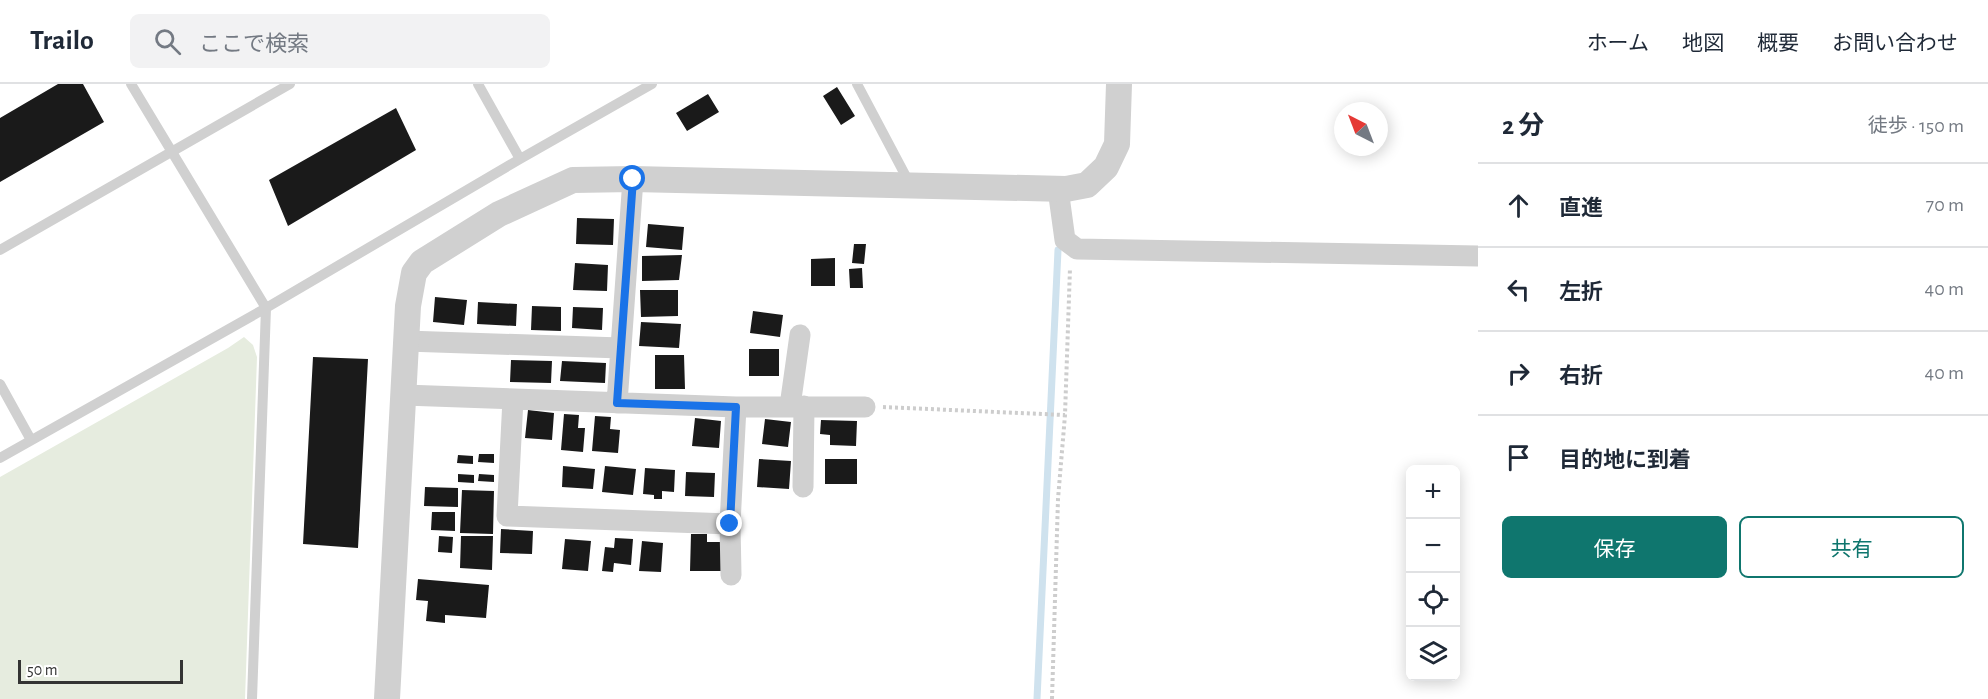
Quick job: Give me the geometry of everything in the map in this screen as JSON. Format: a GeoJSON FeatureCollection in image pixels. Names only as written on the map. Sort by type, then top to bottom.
{"type":"FeatureCollection","features":[{"type":"Feature","properties":{"kind":"street"},"geometry":{"type":"LineString","coordinates":[[387,699],[408,306],[414,273],[422,262],[499,214],[573,180],[633,179],[1058,189],[1088,185],[1106,167],[1117,144],[1119,84]]}},
{"type":"Feature","properties":{"kind":"street"},"geometry":{"type":"LineString","coordinates":[[617,403],[633,179]]}},
{"type":"Feature","properties":{"kind":"street"},"geometry":{"type":"LineString","coordinates":[[1058,189],[1065,240],[1077,249],[1478,256]]}},
{"type":"Feature","properties":{"kind":"street"},"geometry":{"type":"LineString","coordinates":[[800,335],[797,406],[803,487]]}},
{"type":"Feature","properties":{"kind":"street"},"geometry":{"type":"LineString","coordinates":[[406,341],[621,348]]}},
{"type":"Feature","properties":{"kind":"street"},"geometry":{"type":"LineString","coordinates":[[404,395],[736,407],[865,407]]}},
{"type":"Feature","properties":{"kind":"street"},"geometry":{"type":"LineString","coordinates":[[513,399],[507,516],[730,524]]}},
{"type":"Feature","properties":{"kind":"street"},"geometry":{"type":"LineString","coordinates":[[731,575],[730,524],[736,407]]}},
{"type":"Feature","properties":{"kind":"lane"},"geometry":{"type":"LineString","coordinates":[[131,84],[267,308],[252,699]]}},
{"type":"Feature","properties":{"kind":"lane"},"geometry":{"type":"LineString","coordinates":[[0,250],[290,84]]}},
{"type":"Feature","properties":{"kind":"lane"},"geometry":{"type":"LineString","coordinates":[[478,84],[520,159]]}},
{"type":"Feature","properties":{"kind":"lane"},"geometry":{"type":"LineString","coordinates":[[0,458],[267,308],[652,84]]}},
{"type":"Feature","properties":{"kind":"lane"},"geometry":{"type":"LineString","coordinates":[[857,84],[911,186]]}},
{"type":"Feature","properties":{"kind":"lane"},"geometry":{"type":"LineString","coordinates":[[0,384],[31,440]]}},
{"type":"Feature","properties":{"kind":"path"},"geometry":{"type":"LineString","coordinates":[[1052,699],[1058,499],[1065,415],[1070,266]]}},
{"type":"Feature","properties":{"kind":"path"},"geometry":{"type":"LineString","coordinates":[[865,407],[1065,415]]}},
{"type":"Feature","properties":{"kind":"shaded area"},"geometry":{"type":"Polygon","coordinates":[[[244,337],[253,345],[257,357],[245,699],[0,699],[0,477],[244,337]]]}},
{"type":"Feature","properties":{"kind":"building"},"geometry":{"type":"Polygon","coordinates":[[[58,84],[83,84],[104,122],[0,182],[0,118],[58,84]]]}},
{"type":"Feature","properties":{"kind":"building"},"geometry":{"type":"Polygon","coordinates":[[[837,87],[855,116],[841,125],[823,96],[837,87]]]}},
{"type":"Feature","properties":{"kind":"building"},"geometry":{"type":"Polygon","coordinates":[[[708,94],[719,112],[687,131],[676,113],[708,94]]]}},
{"type":"Feature","properties":{"kind":"building"},"geometry":{"type":"Polygon","coordinates":[[[396,108],[416,150],[288,226],[269,180],[396,108]]]}},
{"type":"Feature","properties":{"kind":"building"},"geometry":{"type":"Polygon","coordinates":[[[577,218],[614,219],[613,245],[576,244],[577,218]]]}},
{"type":"Feature","properties":{"kind":"building"},"geometry":{"type":"Polygon","coordinates":[[[648,224],[684,227],[682,250],[646,247],[648,224]]]}},
{"type":"Feature","properties":{"kind":"building"},"geometry":{"type":"Polygon","coordinates":[[[854,244],[866,244],[864,264],[852,263],[854,244]]]}},
{"type":"Feature","properties":{"kind":"building"},"geometry":{"type":"Polygon","coordinates":[[[682,255],[679,280],[642,281],[642,256],[682,255]]]}},
{"type":"Feature","properties":{"kind":"building"},"geometry":{"type":"Polygon","coordinates":[[[835,258],[835,286],[811,286],[811,259],[835,258]]]}},
{"type":"Feature","properties":{"kind":"building"},"geometry":{"type":"Polygon","coordinates":[[[575,263],[608,265],[607,291],[573,290],[575,263]]]}},
{"type":"Feature","properties":{"kind":"building"},"geometry":{"type":"Polygon","coordinates":[[[862,268],[863,288],[850,288],[849,269],[862,268]]]}},
{"type":"Feature","properties":{"kind":"building"},"geometry":{"type":"Polygon","coordinates":[[[640,290],[678,290],[678,316],[641,317],[640,290]]]}},
{"type":"Feature","properties":{"kind":"building"},"geometry":{"type":"Polygon","coordinates":[[[435,297],[467,300],[464,325],[433,322],[435,297]]]}},
{"type":"Feature","properties":{"kind":"building"},"geometry":{"type":"Polygon","coordinates":[[[478,302],[517,304],[516,326],[477,324],[478,302]]]}},
{"type":"Feature","properties":{"kind":"building"},"geometry":{"type":"Polygon","coordinates":[[[532,306],[561,307],[561,331],[531,330],[532,306]]]}},
{"type":"Feature","properties":{"kind":"building"},"geometry":{"type":"Polygon","coordinates":[[[573,307],[603,308],[602,330],[572,328],[573,307]]]}},
{"type":"Feature","properties":{"kind":"building"},"geometry":{"type":"Polygon","coordinates":[[[753,311],[783,315],[780,337],[750,333],[753,311]]]}},
{"type":"Feature","properties":{"kind":"building"},"geometry":{"type":"Polygon","coordinates":[[[641,322],[681,324],[679,348],[639,346],[641,322]]]}},
{"type":"Feature","properties":{"kind":"building"},"geometry":{"type":"Polygon","coordinates":[[[749,349],[779,349],[779,376],[749,376],[749,349]]]}},
{"type":"Feature","properties":{"kind":"building"},"geometry":{"type":"Polygon","coordinates":[[[655,355],[684,355],[685,389],[655,389],[655,355]]]}},
{"type":"Feature","properties":{"kind":"building"},"geometry":{"type":"Polygon","coordinates":[[[313,357],[368,359],[358,548],[303,544],[313,357]]]}},
{"type":"Feature","properties":{"kind":"building"},"geometry":{"type":"Polygon","coordinates":[[[511,360],[552,361],[551,383],[510,382],[511,360]]]}},
{"type":"Feature","properties":{"kind":"building"},"geometry":{"type":"Polygon","coordinates":[[[562,361],[606,363],[605,383],[560,381],[562,361]]]}},
{"type":"Feature","properties":{"kind":"building"},"geometry":{"type":"Polygon","coordinates":[[[528,410],[554,413],[552,440],[525,438],[528,410]]]}},
{"type":"Feature","properties":{"kind":"building"},"geometry":{"type":"Polygon","coordinates":[[[564,414],[579,415],[578,428],[585,428],[583,452],[561,450],[564,414]]]}},
{"type":"Feature","properties":{"kind":"building"},"geometry":{"type":"Polygon","coordinates":[[[595,416],[611,417],[610,429],[620,430],[618,453],[592,451],[595,416]]]}},
{"type":"Feature","properties":{"kind":"building"},"geometry":{"type":"Polygon","coordinates":[[[695,418],[721,421],[719,448],[692,446],[695,418]]]}},
{"type":"Feature","properties":{"kind":"building"},"geometry":{"type":"Polygon","coordinates":[[[765,419],[791,422],[788,447],[762,444],[765,419]]]}},
{"type":"Feature","properties":{"kind":"building"},"geometry":{"type":"Polygon","coordinates":[[[821,420],[857,421],[856,446],[830,445],[830,435],[820,434],[821,420]]]}},
{"type":"Feature","properties":{"kind":"building"},"geometry":{"type":"Polygon","coordinates":[[[479,454],[494,454],[494,463],[478,462],[479,454]]]}},
{"type":"Feature","properties":{"kind":"building"},"geometry":{"type":"Polygon","coordinates":[[[458,455],[473,456],[473,464],[457,463],[458,455]]]}},
{"type":"Feature","properties":{"kind":"building"},"geometry":{"type":"Polygon","coordinates":[[[759,459],[791,461],[789,489],[757,487],[759,459]]]}},
{"type":"Feature","properties":{"kind":"building"},"geometry":{"type":"Polygon","coordinates":[[[825,459],[857,459],[857,484],[825,484],[825,459]]]}},
{"type":"Feature","properties":{"kind":"building"},"geometry":{"type":"Polygon","coordinates":[[[563,466],[595,469],[593,489],[562,487],[563,466]]]}},
{"type":"Feature","properties":{"kind":"building"},"geometry":{"type":"Polygon","coordinates":[[[605,466],[636,469],[633,495],[602,492],[605,466]]]}},
{"type":"Feature","properties":{"kind":"building"},"geometry":{"type":"Polygon","coordinates":[[[645,468],[675,470],[674,492],[662,491],[662,499],[654,499],[654,495],[643,494],[645,468]]]}},
{"type":"Feature","properties":{"kind":"building"},"geometry":{"type":"Polygon","coordinates":[[[686,472],[715,473],[714,497],[685,496],[686,472]]]}},
{"type":"Feature","properties":{"kind":"building"},"geometry":{"type":"Polygon","coordinates":[[[458,474],[474,475],[474,483],[458,482],[458,474]]]}},
{"type":"Feature","properties":{"kind":"building"},"geometry":{"type":"Polygon","coordinates":[[[479,474],[494,475],[494,482],[478,481],[479,474]]]}},
{"type":"Feature","properties":{"kind":"building"},"geometry":{"type":"Polygon","coordinates":[[[425,487],[458,488],[458,507],[424,506],[425,487]]]}},
{"type":"Feature","properties":{"kind":"building"},"geometry":{"type":"Polygon","coordinates":[[[462,490],[494,491],[493,534],[460,533],[462,490]]]}},
{"type":"Feature","properties":{"kind":"building"},"geometry":{"type":"Polygon","coordinates":[[[432,512],[455,512],[455,531],[431,530],[432,512]]]}},
{"type":"Feature","properties":{"kind":"building"},"geometry":{"type":"Polygon","coordinates":[[[501,529],[533,531],[532,554],[500,553],[501,529]]]}},
{"type":"Feature","properties":{"kind":"building"},"geometry":{"type":"Polygon","coordinates":[[[691,534],[707,534],[707,542],[721,542],[721,571],[690,571],[691,534]]]}},
{"type":"Feature","properties":{"kind":"building"},"geometry":{"type":"Polygon","coordinates":[[[439,536],[453,537],[452,553],[438,552],[439,536]]]}},
{"type":"Feature","properties":{"kind":"building"},"geometry":{"type":"Polygon","coordinates":[[[461,536],[493,536],[492,570],[460,568],[461,536]]]}},
{"type":"Feature","properties":{"kind":"building"},"geometry":{"type":"Polygon","coordinates":[[[615,538],[633,539],[631,565],[614,563],[613,572],[602,571],[605,547],[614,548],[615,538]]]}},
{"type":"Feature","properties":{"kind":"building"},"geometry":{"type":"Polygon","coordinates":[[[565,539],[591,541],[588,571],[562,569],[565,539]]]}},
{"type":"Feature","properties":{"kind":"building"},"geometry":{"type":"Polygon","coordinates":[[[642,541],[663,543],[661,572],[639,571],[642,541]]]}},
{"type":"Feature","properties":{"kind":"building"},"geometry":{"type":"Polygon","coordinates":[[[418,579],[489,585],[486,618],[445,615],[445,623],[426,621],[428,601],[416,600],[418,579]]]}},
{"type":"Feature","properties":{"kind":"waterway"},"geometry":{"type":"LineString","coordinates":[[1037,699],[1058,250]]}},
{"type":"Feature","properties":{"kind":"route"},"geometry":{"type":"LineString","coordinates":[[633,179],[617,403],[736,407],[730,524]]}}]}
